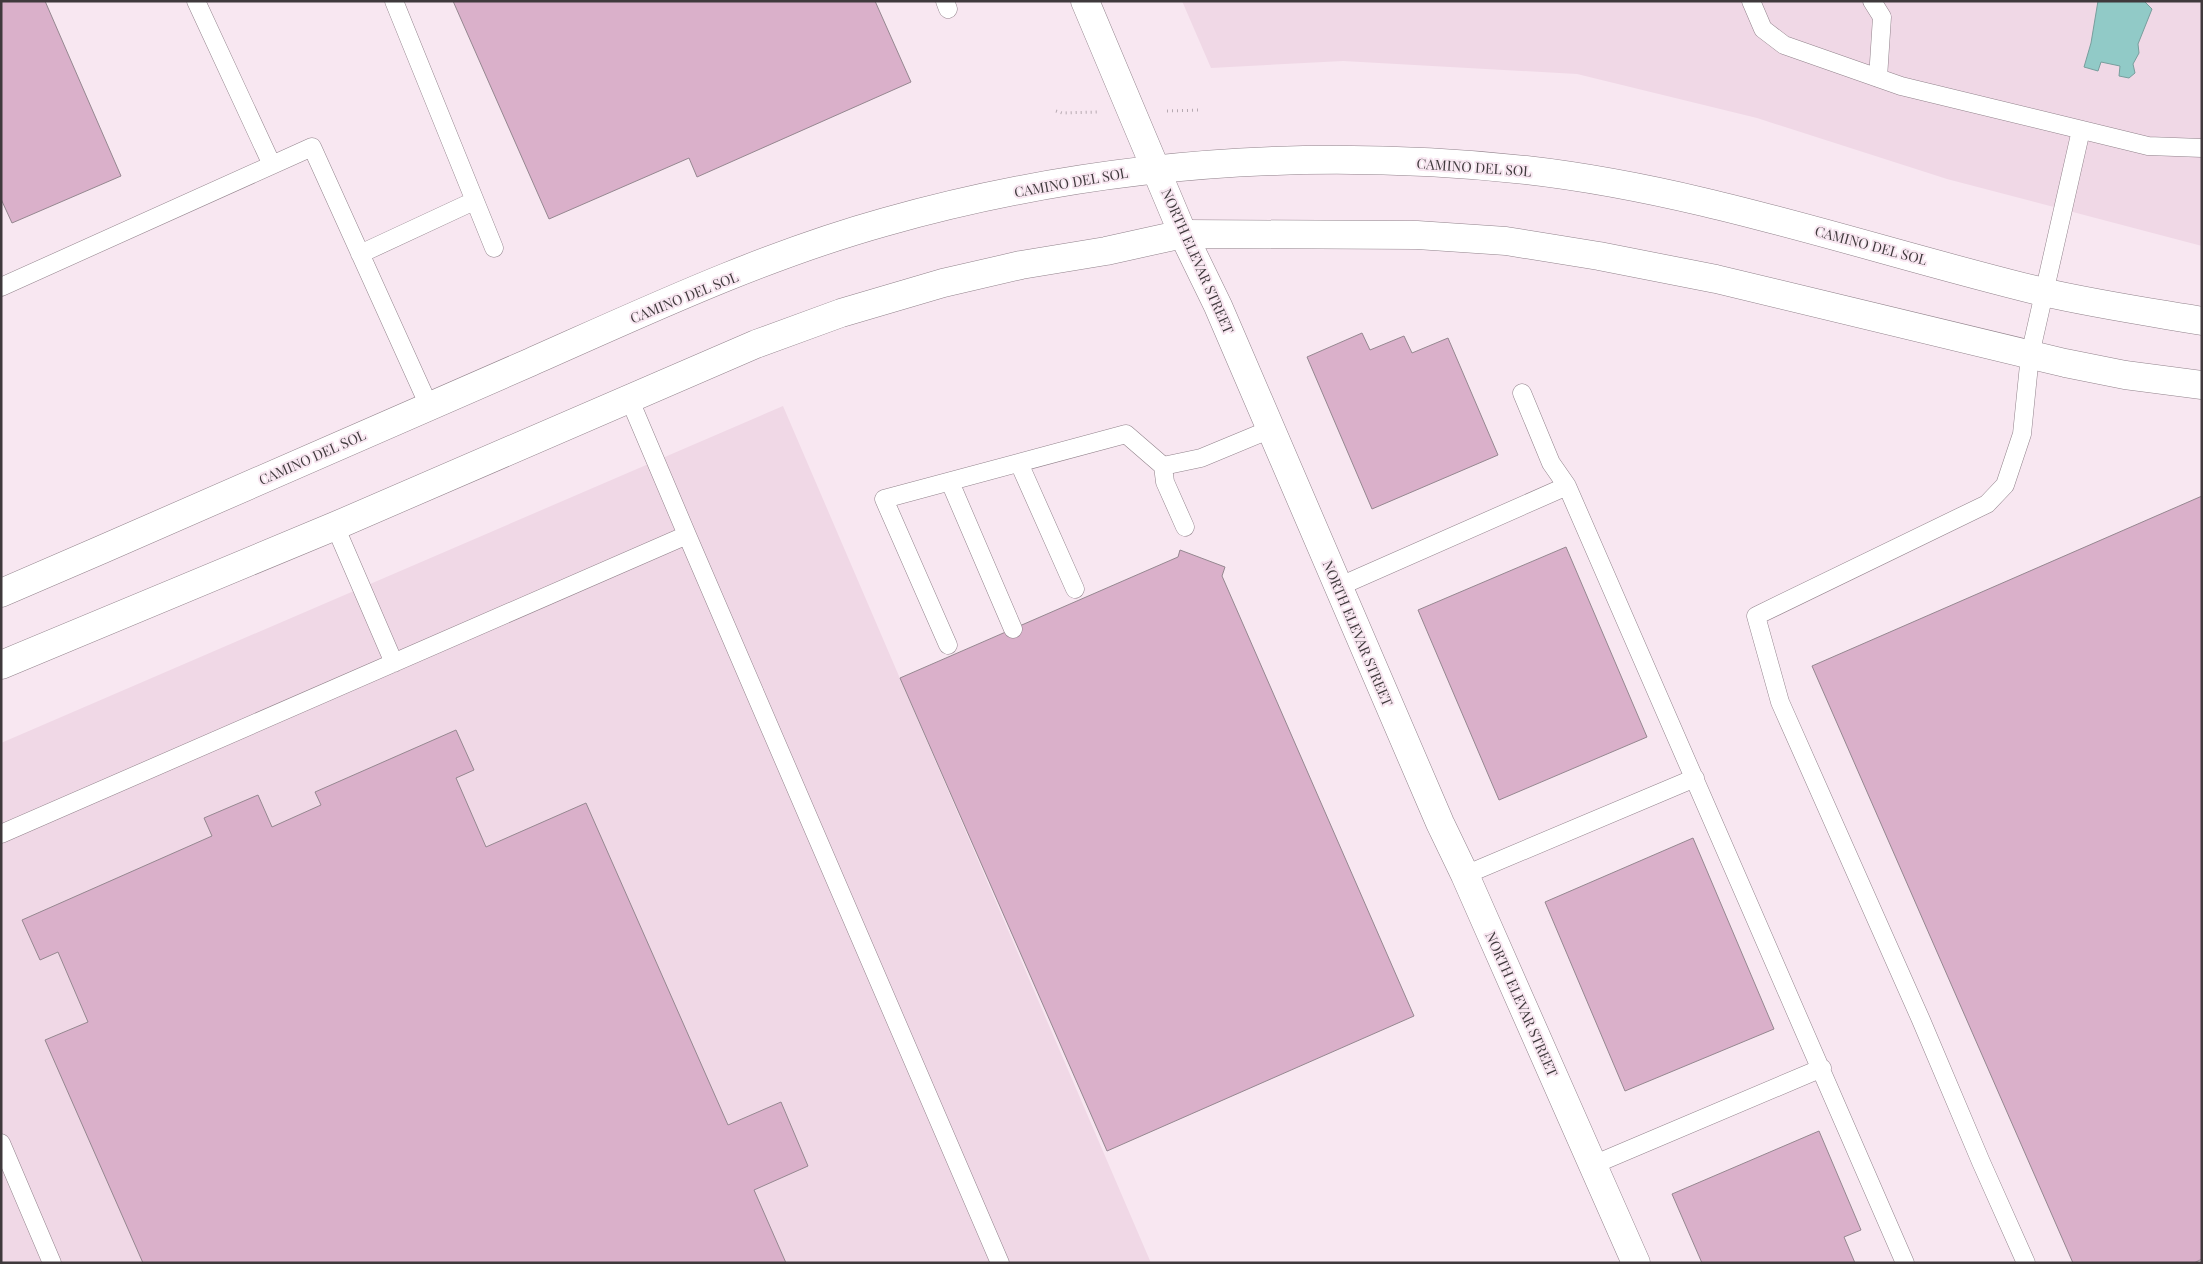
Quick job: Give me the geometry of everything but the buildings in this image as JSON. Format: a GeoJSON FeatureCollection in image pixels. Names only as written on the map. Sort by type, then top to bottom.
{"type":"FeatureCollection","features":[{"type":"Feature","properties":{"kind":"street","name":"NORTH ELEVAR STREET"},"geometry":{"type":"LineString","coordinates":[[1086,1],[1183,234],[1218,306],[1440,823],[1636,1263]]}},
{"type":"Feature","properties":{"kind":"street","name":"CAMINO DEL SOL"},"geometry":{"type":"LineString","coordinates":[[1,594],[670,302],[812,245],[883,222],[1082,177],[1156,168],[1312,159],[1451,164],[1594,179],[1750,212],[2045,292],[2202,321]]}},
{"type":"Feature","properties":{"kind":"street"},"geometry":{"type":"LineString","coordinates":[[1,665],[335,526],[756,344],[850,310],[972,276],[1183,234],[1408,235],[1506,241],[1599,256],[1716,279],[2030,355],[2125,375],[2202,385]]}},
{"type":"Feature","properties":{"kind":"lane"},"geometry":{"type":"LineString","coordinates":[[196,1],[272,165]]}},
{"type":"Feature","properties":{"kind":"lane"},"geometry":{"type":"LineString","coordinates":[[394,1],[494,248]]}},
{"type":"Feature","properties":{"kind":"lane"},"geometry":{"type":"LineString","coordinates":[[1751,1],[1763,29],[1784,46],[1901,86],[2148,146],[2202,148]]}},
{"type":"Feature","properties":{"kind":"lane"},"geometry":{"type":"LineString","coordinates":[[1872,1],[1882,17]]}},
{"type":"Feature","properties":{"kind":"lane"},"geometry":{"type":"LineString","coordinates":[[1878,78],[1882,17],[1891,1]]}},
{"type":"Feature","properties":{"kind":"lane"},"geometry":{"type":"LineString","coordinates":[[2026,1263],[1780,702],[1756,616],[1987,504],[2005,485],[2022,434],[2030,355],[2081,130]]}},
{"type":"Feature","properties":{"kind":"lane"},"geometry":{"type":"LineString","coordinates":[[1,287],[312,147],[429,406]]}},
{"type":"Feature","properties":{"kind":"lane"},"geometry":{"type":"LineString","coordinates":[[360,254],[474,201]]}},
{"type":"Feature","properties":{"kind":"lane"},"geometry":{"type":"LineString","coordinates":[[1522,393],[1551,463],[1566,486],[1695,778],[1906,1263]]}},
{"type":"Feature","properties":{"kind":"lane"},"geometry":{"type":"LineString","coordinates":[[629,398],[1000,1263]]}},
{"type":"Feature","properties":{"kind":"lane"},"geometry":{"type":"LineString","coordinates":[[1163,466],[1201,458],[1271,429]]}},
{"type":"Feature","properties":{"kind":"lane"},"geometry":{"type":"LineString","coordinates":[[948,645],[884,499],[1126,434],[1163,466],[1165,482],[1185,527]]}},
{"type":"Feature","properties":{"kind":"lane"},"geometry":{"type":"LineString","coordinates":[[1020,463],[1074,590]]}},
{"type":"Feature","properties":{"kind":"lane"},"geometry":{"type":"LineString","coordinates":[[950,482],[1013,629]]}},
{"type":"Feature","properties":{"kind":"lane"},"geometry":{"type":"LineString","coordinates":[[1338,587],[1566,486]]}},
{"type":"Feature","properties":{"kind":"lane"},"geometry":{"type":"LineString","coordinates":[[335,526],[394,663]]}},
{"type":"Feature","properties":{"kind":"lane"},"geometry":{"type":"LineString","coordinates":[[1,834],[687,535]]}},
{"type":"Feature","properties":{"kind":"lane"},"geometry":{"type":"LineString","coordinates":[[1465,876],[1695,778]]}},
{"type":"Feature","properties":{"kind":"lane"},"geometry":{"type":"LineString","coordinates":[[1593,1165],[1822,1068]]}},
{"type":"Feature","properties":{"kind":"lane"},"geometry":{"type":"LineString","coordinates":[[1,1143],[52,1263]]}},
{"type":"Feature","properties":{"kind":"shaded area"},"geometry":{"type":"Polygon","coordinates":[[[1182,1],[2202,1],[2202,246],[1947,179],[1757,118],[1577,74],[1343,61],[1211,68],[1182,1]]]}},
{"type":"Feature","properties":{"kind":"shaded area"},"geometry":{"type":"Polygon","coordinates":[[[2098,1],[2144,1],[2152,9],[2138,44],[2139,53],[2133,64],[2135,73],[2129,78],[2119,76],[2120,66],[2101,62],[2098,71],[2084,67],[2091,43],[2098,1]]]}},
{"type":"Feature","properties":{"kind":"shaded area"},"geometry":{"type":"Polygon","coordinates":[[[783,406],[1151,1263],[1,1263],[1,743],[783,406]]]}}]}
